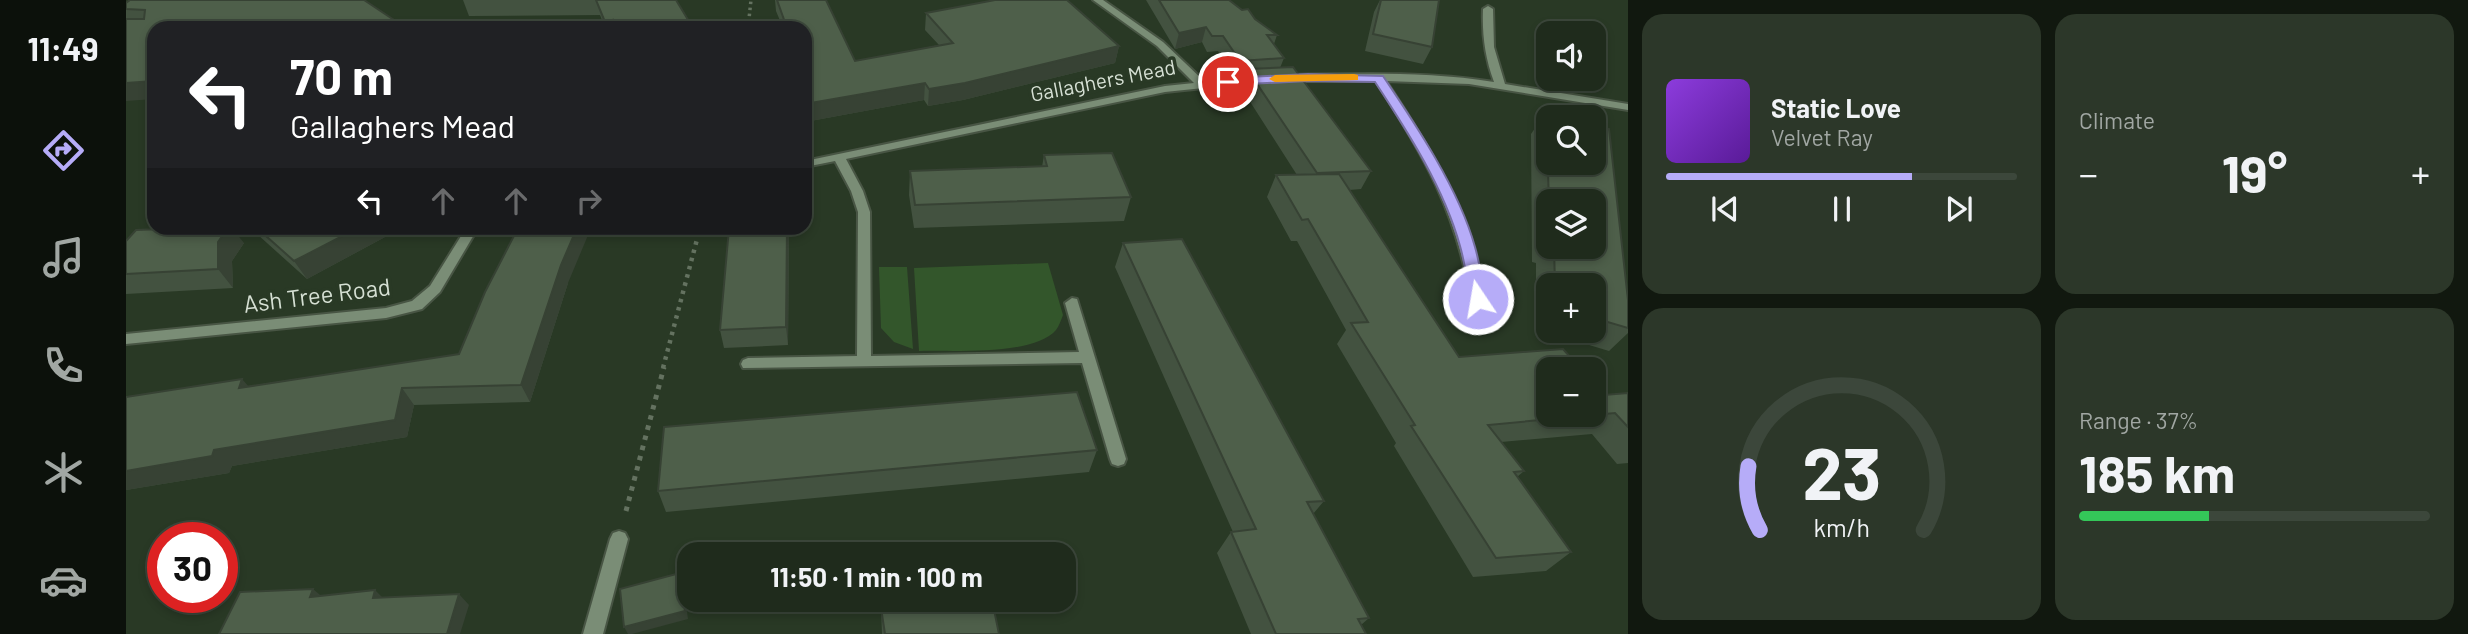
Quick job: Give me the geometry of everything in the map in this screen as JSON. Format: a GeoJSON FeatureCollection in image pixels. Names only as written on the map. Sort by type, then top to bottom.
{"type":"FeatureCollection","features":[{"type":"Feature","properties":{"kind":"street"},"geometry":{"type":"LineString","coordinates":[[1097,0],[1160,44],[1201,84]]}},
{"type":"Feature","properties":{"kind":"street"},"geometry":{"type":"LineString","coordinates":[[1488,9],[1486,35],[1492,65],[1500,84]]}},
{"type":"Feature","properties":{"kind":"street","name":"Gallaghers Mead"},"geometry":{"type":"LineString","coordinates":[[812,163],[1058,110],[1201,84],[1308,78],[1379,78],[1500,84],[1628,107]]}},
{"type":"Feature","properties":{"kind":"street"},"geometry":{"type":"LineString","coordinates":[[1379,78],[1407,120],[1442,185],[1467,245],[1478,299]]}},
{"type":"Feature","properties":{"kind":"street"},"geometry":{"type":"LineString","coordinates":[[839,157],[857,191],[864,212],[864,362]]}},
{"type":"Feature","properties":{"kind":"street","name":"Ash Tree Road"},"geometry":{"type":"LineString","coordinates":[[126,339],[386,313],[417,305],[435,289],[468,235]]}},
{"type":"Feature","properties":{"kind":"street"},"geometry":{"type":"LineString","coordinates":[[1072,303],[1118,459]]}},
{"type":"Feature","properties":{"kind":"street"},"geometry":{"type":"LineString","coordinates":[[748,364],[1086,357]]}},
{"type":"Feature","properties":{"kind":"street"},"geometry":{"type":"LineString","coordinates":[[593,634],[619,539]]}},
{"type":"Feature","properties":{"kind":"path"},"geometry":{"type":"LineString","coordinates":[[749,21],[751,0]]}},
{"type":"Feature","properties":{"kind":"path"},"geometry":{"type":"LineString","coordinates":[[619,539],[698,235]]}},
{"type":"Feature","properties":{"kind":"green space"},"geometry":{"type":"Polygon","coordinates":[[[1048,263],[1063,315],[1056,330],[1045,338],[1012,348],[919,351],[914,268],[1048,263]]]}},
{"type":"Feature","properties":{"kind":"green space"},"geometry":{"type":"Polygon","coordinates":[[[879,267],[907,267],[913,349],[894,342],[881,328],[879,267]]]}},
{"type":"Feature","properties":{"kind":"building"},"geometry":{"type":"Polygon","coordinates":[[[130,0],[364,0],[396,21],[147,21],[147,82],[126,83],[126,19],[144,19],[145,10],[126,9],[126,3],[130,0]]]}},
{"type":"Feature","properties":{"kind":"building"},"geometry":{"type":"Polygon","coordinates":[[[596,0],[676,0],[689,21],[612,20],[605,21],[596,0]]]}},
{"type":"Feature","properties":{"kind":"building"},"geometry":{"type":"Polygon","coordinates":[[[777,0],[826,0],[855,61],[953,43],[926,13],[995,0],[1067,0],[1119,46],[965,83],[929,89],[925,83],[812,103],[812,21],[784,21],[777,0]]]}},
{"type":"Feature","properties":{"kind":"building"},"geometry":{"type":"Polygon","coordinates":[[[1159,0],[1229,0],[1242,10],[1248,9],[1255,19],[1277,35],[1267,35],[1284,58],[1240,61],[1223,36],[1212,36],[1206,27],[1179,33],[1159,0]]]}},
{"type":"Feature","properties":{"kind":"building"},"geometry":{"type":"Polygon","coordinates":[[[1381,0],[1439,0],[1432,47],[1373,34],[1381,0]]]}},
{"type":"Feature","properties":{"kind":"building"},"geometry":{"type":"Polygon","coordinates":[[[1293,67],[1371,171],[1317,173],[1247,69],[1293,67]]]}},
{"type":"Feature","properties":{"kind":"building"},"geometry":{"type":"Polygon","coordinates":[[[1606,128],[1609,129],[1628,300],[1628,328],[1606,322],[1606,273],[1555,273],[1554,259],[1606,259],[1606,189],[1549,189],[1548,175],[1606,175],[1606,128]]]}},
{"type":"Feature","properties":{"kind":"building"},"geometry":{"type":"Polygon","coordinates":[[[1112,153],[1131,197],[915,205],[910,171],[1047,166],[1044,155],[1112,153]]]}},
{"type":"Feature","properties":{"kind":"building"},"geometry":{"type":"Polygon","coordinates":[[[1339,174],[1459,357],[1563,349],[1570,357],[1536,357],[1536,420],[1488,425],[1524,471],[1514,472],[1571,552],[1496,558],[1411,426],[1415,425],[1351,323],[1368,322],[1308,219],[1302,220],[1276,175],[1339,174]]]}},
{"type":"Feature","properties":{"kind":"building"},"geometry":{"type":"Polygon","coordinates":[[[136,230],[147,230],[147,235],[223,235],[218,242],[218,269],[126,274],[126,241],[136,230]]]}},
{"type":"Feature","properties":{"kind":"building"},"geometry":{"type":"Polygon","coordinates":[[[265,235],[344,235],[294,261],[265,235]]]}},
{"type":"Feature","properties":{"kind":"building"},"geometry":{"type":"Polygon","coordinates":[[[514,235],[574,235],[561,265],[521,385],[402,388],[395,420],[214,450],[212,456],[126,471],[126,397],[242,379],[239,388],[459,354],[485,292],[514,235]]]}},
{"type":"Feature","properties":{"kind":"building"},"geometry":{"type":"Polygon","coordinates":[[[728,235],[787,235],[786,327],[720,330],[728,235]]]}},
{"type":"Feature","properties":{"kind":"building"},"geometry":{"type":"Polygon","coordinates":[[[1182,239],[1324,501],[1307,502],[1369,618],[1358,619],[1366,634],[1276,634],[1231,532],[1256,529],[1123,243],[1182,239]]]}},
{"type":"Feature","properties":{"kind":"building"},"geometry":{"type":"Polygon","coordinates":[[[1077,392],[1097,450],[658,491],[664,427],[1077,392]]]}},
{"type":"Feature","properties":{"kind":"building"},"geometry":{"type":"Polygon","coordinates":[[[1628,393],[1628,427],[1615,413],[1606,414],[1606,395],[1628,393]]]}},
{"type":"Feature","properties":{"kind":"building"},"geometry":{"type":"Polygon","coordinates":[[[677,574],[677,612],[681,612],[624,627],[620,589],[677,574]]]}},
{"type":"Feature","properties":{"kind":"building"},"geometry":{"type":"Polygon","coordinates":[[[313,589],[310,597],[375,590],[373,598],[459,594],[447,634],[219,634],[230,613],[238,613],[240,592],[313,589]]]}},
{"type":"Feature","properties":{"kind":"building"},"geometry":{"type":"Polygon","coordinates":[[[882,612],[994,612],[999,634],[885,634],[882,612]]]}},
{"type":"Feature","properties":{"kind":"slow traffic"},"geometry":{"type":"LineString","coordinates":[[1275,79],[1354,77]]}},
{"type":"Feature","properties":{"kind":"route"},"geometry":{"type":"LineString","coordinates":[[1228,82],[1255,79],[1379,78],[1407,120],[1442,185],[1467,245],[1478,299]]}}]}
